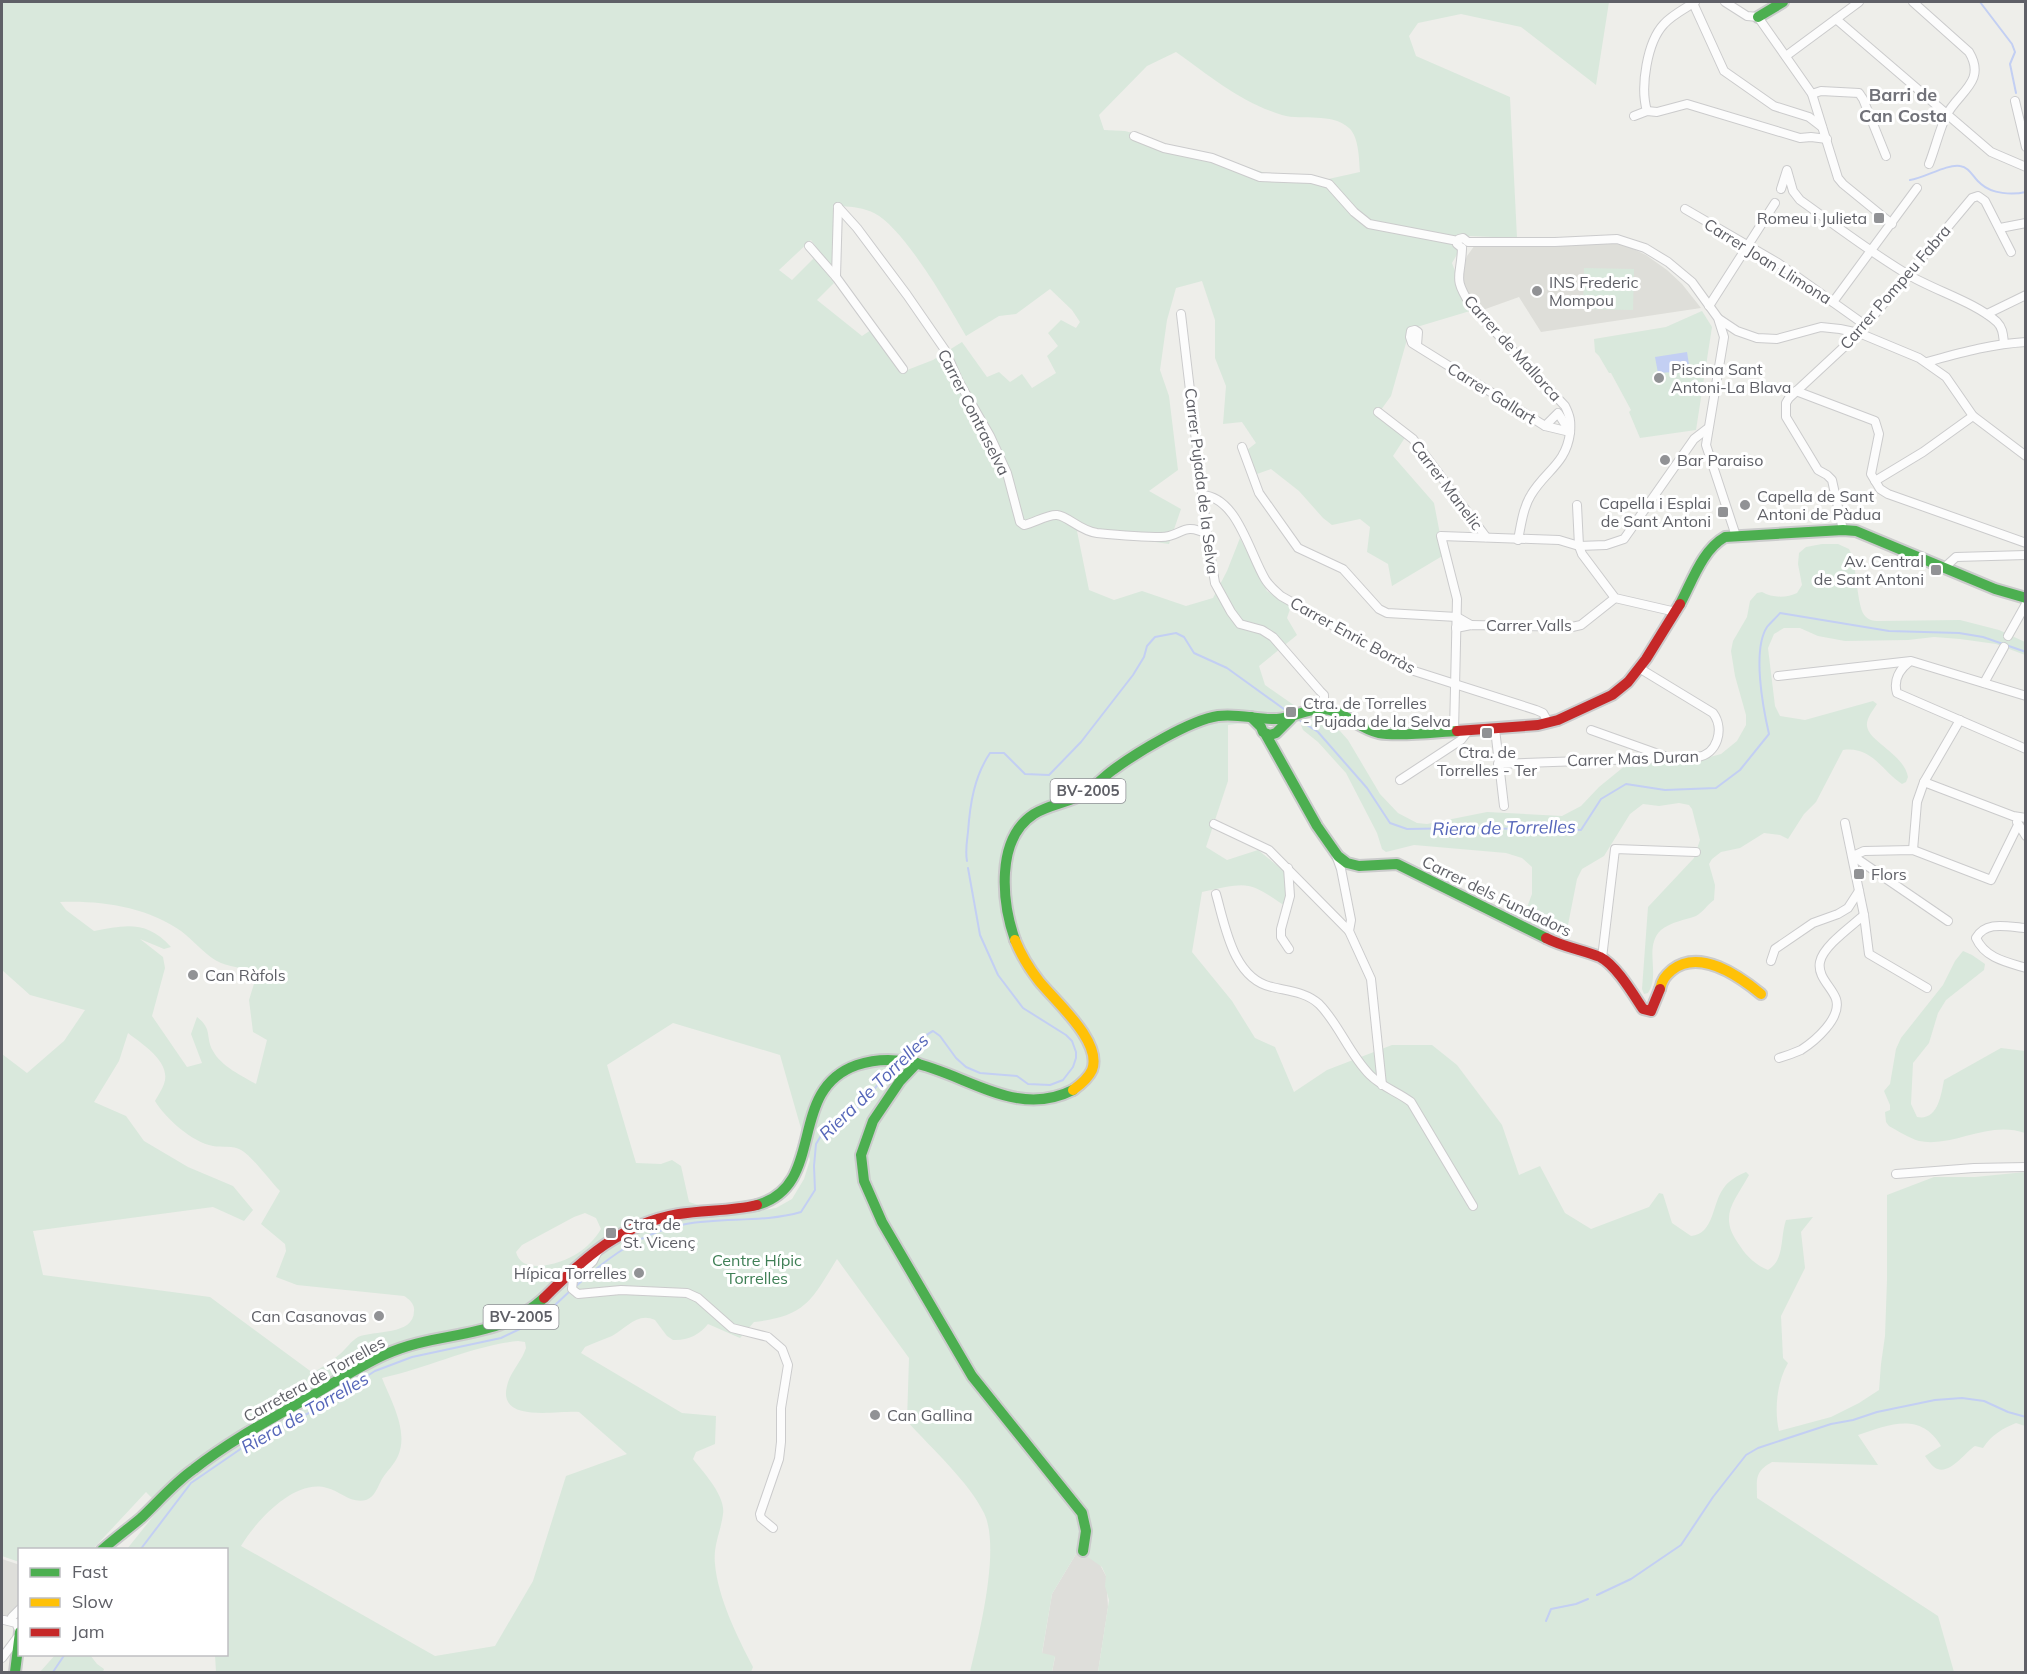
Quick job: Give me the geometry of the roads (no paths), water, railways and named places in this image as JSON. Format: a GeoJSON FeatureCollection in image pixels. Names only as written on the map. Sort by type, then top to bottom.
{"type":"FeatureCollection","features":[{"type":"Feature","properties":{"kind":"main road"},"geometry":{"type":"LineString","coordinates":[[1758,17],[1783,2]]}},
{"type":"Feature","properties":{"kind":"main road"},"geometry":{"type":"LineString","coordinates":[[1324,709],[1340,714],[1364,729],[1382,734],[1494,729],[1558,720],[1612,695],[1628,682],[1676,612],[1708,551],[1720,539],[1736,536],[1843,530],[1861,532],[2002,591],[2025,598]]}},
{"type":"Feature","properties":{"kind":"main road","name":"BV-2005"},"geometry":{"type":"LineString","coordinates":[[1269,726],[1312,709],[1324,709]]}},
{"type":"Feature","properties":{"kind":"main road","name":"Carretera de Torrelles"},"geometry":{"type":"LineString","coordinates":[[104,1548],[198,1465],[273,1417],[370,1362],[406,1346],[436,1337],[490,1329],[520,1317],[538,1304],[573,1269],[598,1249],[642,1225],[662,1218],[699,1211],[750,1207],[778,1197],[789,1186],[797,1172],[812,1111],[821,1093],[839,1074],[852,1067],[872,1062],[916,1063],[1020,1100],[1055,1099],[1071,1091],[1089,1073],[1093,1064],[1093,1053],[1086,1034],[1024,960],[1011,930],[1004,893],[1007,859],[1013,837],[1031,816],[1050,806],[1083,795],[1120,765],[1189,725],[1215,715],[1226,714],[1251,717],[1269,726]]}},
{"type":"Feature","properties":{"kind":"main road"},"geometry":{"type":"LineString","coordinates":[[1269,726],[1302,802],[1336,855]]}},
{"type":"Feature","properties":{"kind":"main road","name":"Carrer dels Fundadors"},"geometry":{"type":"LineString","coordinates":[[1336,855],[1352,865],[1385,862],[1398,864],[1554,942],[1602,958],[1615,970],[1643,1009],[1651,1011],[1663,978],[1677,966],[1695,963],[1714,963],[1752,985],[1761,993]]}},
{"type":"Feature","properties":{"kind":"main road"},"geometry":{"type":"LineString","coordinates":[[916,1063],[900,1081],[873,1120],[861,1155],[864,1181],[882,1222],[967,1369],[1083,1513],[1086,1531],[1083,1551]]}},
{"type":"Feature","properties":{"kind":"street"},"geometry":{"type":"LineString","coordinates":[[1647,111],[1645,103],[1646,68],[1655,37],[1665,23],[1694,2],[1724,70],[1774,105],[1809,117],[1823,128]]}},
{"type":"Feature","properties":{"kind":"street"},"geometry":{"type":"LineString","coordinates":[[1725,2],[1747,16],[1758,17],[1812,94],[1838,178],[1892,224]]}},
{"type":"Feature","properties":{"kind":"street"},"geometry":{"type":"LineString","coordinates":[[1786,56],[1859,2]]}},
{"type":"Feature","properties":{"kind":"street"},"geometry":{"type":"LineString","coordinates":[[1913,2],[1969,52],[1974,60],[1976,71],[1973,81],[1947,115],[1929,164]]}},
{"type":"Feature","properties":{"kind":"street"},"geometry":{"type":"LineString","coordinates":[[1836,19],[1991,153],[2025,167]]}},
{"type":"Feature","properties":{"kind":"street"},"geometry":{"type":"LineString","coordinates":[[1812,94],[1821,91],[1859,93],[1886,156]]}},
{"type":"Feature","properties":{"kind":"street"},"geometry":{"type":"LineString","coordinates":[[2015,101],[2022,113],[2025,147]]}},
{"type":"Feature","properties":{"kind":"street"},"geometry":{"type":"LineString","coordinates":[[1634,116],[1647,111],[1657,112],[1687,104],[1800,138],[1810,136],[1823,128]]}},
{"type":"Feature","properties":{"kind":"street"},"geometry":{"type":"LineString","coordinates":[[1809,117],[1819,114]]}},
{"type":"Feature","properties":{"kind":"street"},"geometry":{"type":"LineString","coordinates":[[1134,136],[1164,148],[1212,158],[1260,177],[1311,179],[1329,184],[1354,212],[1369,224],[1460,245],[1462,238],[1468,242],[1617,239],[1628,241],[1668,262],[1692,282],[1718,318],[1737,331],[1757,338],[1777,339],[1821,327],[1849,330],[1927,362],[1946,377],[1973,416],[2025,456]]}},
{"type":"Feature","properties":{"kind":"street"},"geometry":{"type":"LineString","coordinates":[[1810,136],[1827,139]]}},
{"type":"Feature","properties":{"kind":"street"},"geometry":{"type":"LineString","coordinates":[[1781,189],[1787,170],[1793,191],[1800,200],[1870,251],[1908,275],[1987,314],[1999,324],[2003,331],[2004,343]]}},
{"type":"Feature","properties":{"kind":"street"},"geometry":{"type":"LineString","coordinates":[[1833,302],[1917,188]]}},
{"type":"Feature","properties":{"kind":"street","name":"Carrer Pompeu Fabra"},"geometry":{"type":"LineString","coordinates":[[1843,530],[1832,480],[1818,470],[1786,417],[1786,403],[1859,333],[1966,203],[1978,196],[1985,201],[2000,228]]}},
{"type":"Feature","properties":{"kind":"street"},"geometry":{"type":"LineString","coordinates":[[1709,306],[1775,204]]}},
{"type":"Feature","properties":{"kind":"street","name":"Carrer Contraselva"},"geometry":{"type":"LineString","coordinates":[[836,277],[838,207],[857,228],[945,350],[959,382],[990,436],[1007,473],[1020,522],[1024,525],[1046,516],[1059,515],[1087,532],[1165,537],[1186,528],[1195,528],[1207,534]]}},
{"type":"Feature","properties":{"kind":"street","name":"Carrer Joan Llimona"},"geometry":{"type":"LineString","coordinates":[[1685,209],[1778,263],[1865,325]]}},
{"type":"Feature","properties":{"kind":"street"},"geometry":{"type":"LineString","coordinates":[[2011,252],[2000,228],[2025,223]]}},
{"type":"Feature","properties":{"kind":"street","name":"Carrer de Mallorca"},"geometry":{"type":"LineString","coordinates":[[1460,245],[1458,278],[1461,290],[1471,306],[1564,406],[1571,417],[1570,432]]}},
{"type":"Feature","properties":{"kind":"street"},"geometry":{"type":"LineString","coordinates":[[809,246],[836,277],[903,369]]}},
{"type":"Feature","properties":{"kind":"street"},"geometry":{"type":"LineString","coordinates":[[1987,314],[2025,295]]}},
{"type":"Feature","properties":{"kind":"street","name":"Carrer Pujada de la Selva"},"geometry":{"type":"LineString","coordinates":[[1181,314],[1202,495],[1215,583],[1240,624],[1262,630],[1273,637],[1324,695],[1324,709]]}},
{"type":"Feature","properties":{"kind":"street","name":"Carrer Joan Llimona"},"geometry":{"type":"LineString","coordinates":[[1849,314],[1849,330]]}},
{"type":"Feature","properties":{"kind":"street"},"geometry":{"type":"LineString","coordinates":[[1718,318],[1724,337],[1706,445],[1736,536]]}},
{"type":"Feature","properties":{"kind":"street"},"geometry":{"type":"LineString","coordinates":[[1724,337],[1737,331]]}},
{"type":"Feature","properties":{"kind":"street"},"geometry":{"type":"LineString","coordinates":[[1927,362],[1967,350],[2004,343],[2025,342]]}},
{"type":"Feature","properties":{"kind":"street","name":"Carrer Gallart"},"geometry":{"type":"LineString","coordinates":[[1417,345],[1545,426],[1570,432]]}},
{"type":"Feature","properties":{"kind":"street"},"geometry":{"type":"LineString","coordinates":[[1796,391],[1875,421],[1879,434],[1871,474],[1880,489],[1898,498],[2025,543]]}},
{"type":"Feature","properties":{"kind":"street","name":"Carrer Manelic"},"geometry":{"type":"LineString","coordinates":[[1378,412],[1413,438],[1486,537]]}},
{"type":"Feature","properties":{"kind":"street"},"geometry":{"type":"LineString","coordinates":[[1518,540],[1531,495],[1561,460],[1568,444],[1570,432],[1558,413],[1545,426]]}},
{"type":"Feature","properties":{"kind":"street"},"geometry":{"type":"LineString","coordinates":[[1875,481],[1923,452],[1973,416]]}},
{"type":"Feature","properties":{"kind":"street"},"geometry":{"type":"LineString","coordinates":[[1454,732],[1457,599],[1441,536],[1559,540],[1579,546],[1606,545],[1624,539],[1694,439],[1707,429]]}},
{"type":"Feature","properties":{"kind":"street"},"geometry":{"type":"LineString","coordinates":[[1694,439],[1706,445]]}},
{"type":"Feature","properties":{"kind":"street","name":"Carrer Valls"},"geometry":{"type":"LineString","coordinates":[[1242,447],[1259,493],[1298,548],[1343,569],[1379,609],[1387,613],[1456,617],[1471,625]]}},
{"type":"Feature","properties":{"kind":"street","name":"Carrer Enric Borràs"},"geometry":{"type":"LineString","coordinates":[[1202,495],[1212,496],[1230,509],[1265,580],[1281,596],[1412,670],[1536,710],[1543,713],[1548,722]]}},
{"type":"Feature","properties":{"kind":"street"},"geometry":{"type":"LineString","coordinates":[[1577,505],[1579,546],[1582,554],[1615,598],[1676,612]]}},
{"type":"Feature","properties":{"kind":"street"},"geometry":{"type":"LineString","coordinates":[[1945,567],[1956,557],[2025,555]]}},
{"type":"Feature","properties":{"kind":"street","name":"Carrer Valls"},"geometry":{"type":"LineString","coordinates":[[1456,628],[1471,625],[1581,625],[1615,598]]}},
{"type":"Feature","properties":{"kind":"street"},"geometry":{"type":"LineString","coordinates":[[2008,636],[2025,604]]}},
{"type":"Feature","properties":{"kind":"street"},"geometry":{"type":"LineString","coordinates":[[1984,683],[2004,647]]}},
{"type":"Feature","properties":{"kind":"street"},"geometry":{"type":"LineString","coordinates":[[1911,661],[1901,668],[1895,686],[1897,693],[2025,749]]}},
{"type":"Feature","properties":{"kind":"street"},"geometry":{"type":"LineString","coordinates":[[1779,676],[1911,661],[2025,696]]}},
{"type":"Feature","properties":{"kind":"street","name":"Carrer Mas Duran"},"geometry":{"type":"LineString","coordinates":[[1498,764],[1705,756],[1711,752],[1720,726],[1713,713],[1639,668]]}},
{"type":"Feature","properties":{"kind":"street"},"geometry":{"type":"LineString","coordinates":[[1913,850],[1917,802],[1924,782],[1959,720]]}},
{"type":"Feature","properties":{"kind":"street"},"geometry":{"type":"LineString","coordinates":[[1494,729],[1504,806]]}},
{"type":"Feature","properties":{"kind":"street"},"geometry":{"type":"LineString","coordinates":[[1591,730],[1669,757]]}},
{"type":"Feature","properties":{"kind":"street"},"geometry":{"type":"LineString","coordinates":[[1400,780],[1461,740],[1468,731]]}},
{"type":"Feature","properties":{"kind":"street"},"geometry":{"type":"LineString","coordinates":[[1924,782],[2013,816],[2025,818]]}},
{"type":"Feature","properties":{"kind":"street"},"geometry":{"type":"LineString","coordinates":[[1853,856],[1864,851],[1913,850],[1991,880],[2023,831],[2013,816]]}},
{"type":"Feature","properties":{"kind":"street"},"geometry":{"type":"LineString","coordinates":[[1845,823],[1864,915],[1869,954],[1927,988]]}},
{"type":"Feature","properties":{"kind":"street"},"geometry":{"type":"LineString","coordinates":[[1214,824],[1269,850],[1349,931],[1371,979],[1382,1085]]}},
{"type":"Feature","properties":{"kind":"street"},"geometry":{"type":"LineString","coordinates":[[1602,958],[1615,849],[1696,852]]}},
{"type":"Feature","properties":{"kind":"street"},"geometry":{"type":"LineString","coordinates":[[1336,855],[1350,911],[1349,931]]}},
{"type":"Feature","properties":{"kind":"street"},"geometry":{"type":"LineString","coordinates":[[1853,856],[1948,921]]}},
{"type":"Feature","properties":{"kind":"street"},"geometry":{"type":"LineString","coordinates":[[1288,868],[1290,896],[1281,937],[1289,949]]}},
{"type":"Feature","properties":{"kind":"street"},"geometry":{"type":"LineString","coordinates":[[1771,961],[1775,949],[1813,923],[1848,908],[1859,891]]}},
{"type":"Feature","properties":{"kind":"street"},"geometry":{"type":"LineString","coordinates":[[1216,894],[1234,956],[1263,986],[1301,993],[1317,1002],[1328,1014],[1368,1074],[1412,1102],[1473,1206]]}},
{"type":"Feature","properties":{"kind":"street"},"geometry":{"type":"LineString","coordinates":[[1779,1058],[1800,1050],[1825,1030],[1836,1014],[1837,1000],[1821,974],[1819,963],[1824,951],[1864,915]]}},
{"type":"Feature","properties":{"kind":"street"},"geometry":{"type":"LineString","coordinates":[[2025,928],[1987,926],[1976,938],[1980,947],[1988,955],[2025,968]]}},
{"type":"Feature","properties":{"kind":"street"},"geometry":{"type":"LineString","coordinates":[[1896,1174],[2025,1167]]}},
{"type":"Feature","properties":{"kind":"street"},"geometry":{"type":"LineString","coordinates":[[598,1249],[593,1261],[575,1276],[573,1289],[583,1294],[612,1290],[687,1293],[698,1298],[732,1328],[768,1337],[782,1349],[788,1365],[781,1408],[782,1442],[779,1458],[760,1514],[761,1518],[773,1528]]}},
{"type":"Feature","properties":{"kind":"street"},"geometry":{"type":"LineString","coordinates":[[9,1619],[16,1623],[18,1630]]}},
{"type":"Feature","properties":{"kind":"street"},"geometry":{"type":"LineString","coordinates":[[2,1658],[18,1634]]}},
{"type":"Feature","properties":{"kind":"street"},"geometry":{"type":"LineString","coordinates":[[2,1658],[18,1647]]}},
{"type":"Feature","properties":{"kind":"water"},"geometry":{"type":"Polygon","coordinates":[[[1687,352],[1690,371],[1658,373],[1655,357],[1687,352]]]}},
{"type":"Feature","properties":{"kind":"waterway"},"geometry":{"type":"LineString","coordinates":[[1980,2],[2012,44],[2015,52],[2010,64],[2016,93]]}},
{"type":"Feature","properties":{"kind":"waterway"},"geometry":{"type":"LineString","coordinates":[[1910,180],[1948,167],[1960,166],[1966,168],[1978,182],[1996,192],[2026,192]]}},
{"type":"Feature","properties":{"kind":"waterway","name":"Riera de Torrelles"},"geometry":{"type":"LineString","coordinates":[[1299,720],[1318,732],[1367,788],[1390,823],[1407,829],[1581,830],[1601,799],[1626,784],[1665,790],[1716,788],[1740,770],[1769,734],[1760,679],[1760,650],[1767,627],[1780,613],[1889,631],[1959,633],[1983,637],[2026,652]]}},
{"type":"Feature","properties":{"kind":"waterway","name":"Riera de Torrelles"},"geometry":{"type":"LineString","coordinates":[[967,861],[970,811],[974,791],[980,772],[990,753],[1004,753],[1025,774],[1049,775],[1081,742],[1133,675],[1144,657],[1147,646],[1155,637],[1176,633],[1184,637],[1194,653],[1227,668],[1288,712]]}},
{"type":"Feature","properties":{"kind":"waterway","name":"Riera de Torrelles"},"geometry":{"type":"LineString","coordinates":[[902,1055],[933,1031],[966,1067],[980,1073],[1017,1076],[1028,1084],[1050,1085],[1063,1080],[1073,1067],[1076,1052],[1072,1041],[1023,1008],[998,975],[980,935],[968,868]]}},
{"type":"Feature","properties":{"kind":"waterway","name":"Riera de Torrelles"},"geometry":{"type":"LineString","coordinates":[[575,1287],[626,1247],[670,1228],[700,1222],[772,1218],[801,1212],[815,1190],[816,1144],[822,1134],[841,1123],[872,1094],[894,1064]]}},
{"type":"Feature","properties":{"kind":"waterway","name":"Riera de Torrelles"},"geometry":{"type":"LineString","coordinates":[[142,1548],[191,1483],[242,1448],[330,1402],[351,1387],[354,1382],[375,1371],[412,1357],[501,1338],[524,1327],[554,1306],[571,1290]]}},
{"type":"Feature","properties":{"kind":"waterway"},"geometry":{"type":"LineString","coordinates":[[1597,1595],[1631,1579],[1681,1545],[1713,1497],[1746,1455],[1758,1448],[1831,1424],[1935,1400],[1962,1398],[1984,1401],[2026,1417]]}},
{"type":"Feature","properties":{"kind":"waterway"},"geometry":{"type":"LineString","coordinates":[[1546,1621],[1551,1609],[1588,1599]]}},
{"type":"Feature","properties":{"kind":"waterway","name":"Riera de Torrelles"},"geometry":{"type":"LineString","coordinates":[[53,1672],[64,1656]]}},
{"type":"Feature","properties":{"kind":"place","name":"Romeu i Julieta"},"geometry":{"type":"Point","coordinates":[1879,218]}},
{"type":"Feature","properties":{"kind":"place","name":"INS Frederic Mompou"},"geometry":{"type":"Point","coordinates":[1537,291]}},
{"type":"Feature","properties":{"kind":"place","name":"Piscina Sant Antoni-La Blava"},"geometry":{"type":"Point","coordinates":[1659,378]}},
{"type":"Feature","properties":{"kind":"place","name":"Bar Paraiso"},"geometry":{"type":"Point","coordinates":[1665,460]}},
{"type":"Feature","properties":{"kind":"place","name":"Capella de Sant Antoni de Pàdua"},"geometry":{"type":"Point","coordinates":[1745,505]}},
{"type":"Feature","properties":{"kind":"place","name":"Capella i Esplai de Sant Antoni"},"geometry":{"type":"Point","coordinates":[1723,512]}},
{"type":"Feature","properties":{"kind":"place","name":"Av. Central de Sant Antoni"},"geometry":{"type":"Point","coordinates":[1936,570]}},
{"type":"Feature","properties":{"kind":"place","name":"Ctra. de Torrelles - Pujada de la Selva"},"geometry":{"type":"Point","coordinates":[1291,712]}},
{"type":"Feature","properties":{"kind":"place","name":"Ctra. de Torrelles - Ter"},"geometry":{"type":"Point","coordinates":[1487,733]}},
{"type":"Feature","properties":{"kind":"place","name":"Flors"},"geometry":{"type":"Point","coordinates":[1859,874]}},
{"type":"Feature","properties":{"kind":"place","name":"Can Ràfols"},"geometry":{"type":"Point","coordinates":[193,975]}},
{"type":"Feature","properties":{"kind":"place","name":"Ctra. de St. Vicenç"},"geometry":{"type":"Point","coordinates":[611,1233]}},
{"type":"Feature","properties":{"kind":"place","name":"Hípica Torrelles"},"geometry":{"type":"Point","coordinates":[639,1273]}},
{"type":"Feature","properties":{"kind":"place","name":"Can Casanovas"},"geometry":{"type":"Point","coordinates":[379,1316]}},
{"type":"Feature","properties":{"kind":"place","name":"Can Gallina"},"geometry":{"type":"Point","coordinates":[875,1415]}},
{"type":"Feature","properties":{"kind":"district","name":"Barri de Can Costa"},"geometry":{"type":"Point","coordinates":[1903,106]}},
{"type":"Feature","properties":{"kind":"park label","name":"Centre Hípic Torrelles"},"geometry":{"type":"Point","coordinates":[757,1269]}}]}
